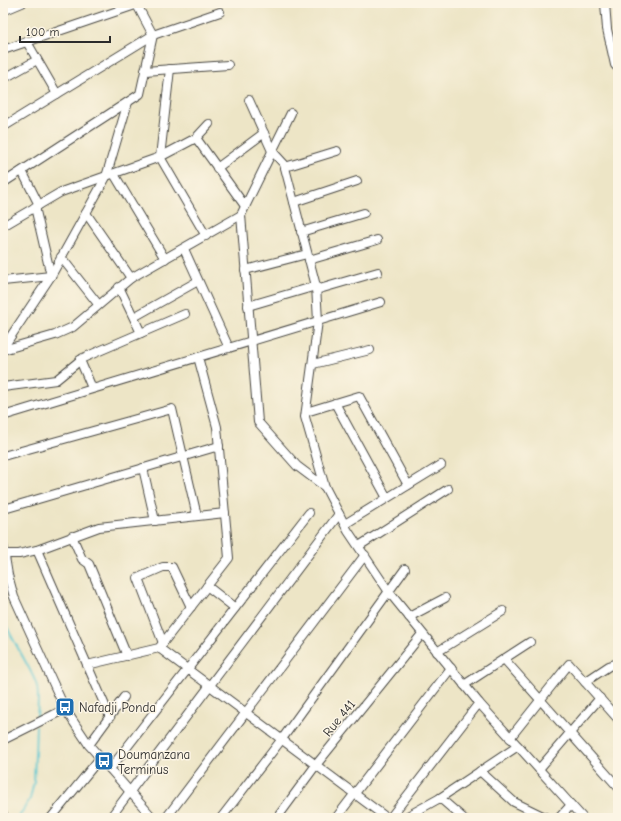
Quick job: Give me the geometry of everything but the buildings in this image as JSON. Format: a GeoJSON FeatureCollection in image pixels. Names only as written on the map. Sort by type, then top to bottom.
{"type":"FeatureCollection","features":[{"type":"Feature","properties":{"kind":"street"},"geometry":{"type":"LineString","coordinates":[[3,11],[22,3]]}},
{"type":"Feature","properties":{"kind":"street"},"geometry":{"type":"LineString","coordinates":[[605,3],[607,29],[615,65],[618,68]]}},
{"type":"Feature","properties":{"kind":"street"},"geometry":{"type":"LineString","coordinates":[[3,50],[138,4],[153,35],[140,94],[3,182]]}},
{"type":"Feature","properties":{"kind":"street"},"geometry":{"type":"LineString","coordinates":[[3,127],[153,35],[220,12]]}},
{"type":"Feature","properties":{"kind":"street"},"geometry":{"type":"LineString","coordinates":[[27,42],[57,94]]}},
{"type":"Feature","properties":{"kind":"street"},"geometry":{"type":"LineString","coordinates":[[3,79],[37,60]]}},
{"type":"Feature","properties":{"kind":"street"},"geometry":{"type":"LineString","coordinates":[[145,71],[228,65]]}},
{"type":"Feature","properties":{"kind":"street"},"geometry":{"type":"LineString","coordinates":[[170,69],[160,157],[206,236]]}},
{"type":"Feature","properties":{"kind":"street"},"geometry":{"type":"LineString","coordinates":[[249,100],[272,151],[285,168],[316,288],[318,321],[305,417],[325,487],[345,524],[389,592],[479,703],[583,818]]}},
{"type":"Feature","properties":{"kind":"street"},"geometry":{"type":"LineString","coordinates":[[3,349],[51,276],[86,213],[110,176],[128,102]]}},
{"type":"Feature","properties":{"kind":"street"},"geometry":{"type":"LineString","coordinates":[[291,113],[241,215],[258,422],[297,466],[325,487]]}},
{"type":"Feature","properties":{"kind":"street"},"geometry":{"type":"LineString","coordinates":[[3,226],[61,192],[110,176],[160,157],[196,138],[209,124]]}},
{"type":"Feature","properties":{"kind":"street"},"geometry":{"type":"LineString","coordinates":[[217,168],[264,133]]}},
{"type":"Feature","properties":{"kind":"street"},"geometry":{"type":"LineString","coordinates":[[196,138],[245,206]]}},
{"type":"Feature","properties":{"kind":"street"},"geometry":{"type":"LineString","coordinates":[[285,168],[337,152]]}},
{"type":"Feature","properties":{"kind":"street"},"geometry":{"type":"LineString","coordinates":[[22,171],[37,206],[51,276]]}},
{"type":"Feature","properties":{"kind":"street"},"geometry":{"type":"LineString","coordinates":[[110,176],[165,259]]}},
{"type":"Feature","properties":{"kind":"street"},"geometry":{"type":"LineString","coordinates":[[294,202],[357,181]]}},
{"type":"Feature","properties":{"kind":"street"},"geometry":{"type":"LineString","coordinates":[[86,213],[131,278]]}},
{"type":"Feature","properties":{"kind":"street"},"geometry":{"type":"LineString","coordinates":[[302,232],[364,213]]}},
{"type":"Feature","properties":{"kind":"street"},"geometry":{"type":"LineString","coordinates":[[3,349],[55,335],[73,327],[98,304],[131,278],[241,215]]}},
{"type":"Feature","properties":{"kind":"street"},"geometry":{"type":"LineString","coordinates":[[245,270],[308,257],[377,240]]}},
{"type":"Feature","properties":{"kind":"street"},"geometry":{"type":"LineString","coordinates":[[184,249],[229,348]]}},
{"type":"Feature","properties":{"kind":"street"},"geometry":{"type":"LineString","coordinates":[[61,257],[98,304]]}},
{"type":"Feature","properties":{"kind":"street"},"geometry":{"type":"LineString","coordinates":[[248,306],[378,272]]}},
{"type":"Feature","properties":{"kind":"street"},"geometry":{"type":"LineString","coordinates":[[3,281],[51,276]]}},
{"type":"Feature","properties":{"kind":"street"},"geometry":{"type":"LineString","coordinates":[[134,317],[198,280]]}},
{"type":"Feature","properties":{"kind":"street"},"geometry":{"type":"LineString","coordinates":[[119,287],[141,333]]}},
{"type":"Feature","properties":{"kind":"street"},"geometry":{"type":"LineString","coordinates":[[3,416],[381,302]]}},
{"type":"Feature","properties":{"kind":"street"},"geometry":{"type":"LineString","coordinates":[[3,387],[56,380],[80,360],[185,314]]}},
{"type":"Feature","properties":{"kind":"street"},"geometry":{"type":"LineString","coordinates":[[313,364],[370,350]]}},
{"type":"Feature","properties":{"kind":"street"},"geometry":{"type":"LineString","coordinates":[[87,665],[127,656],[161,645],[229,558],[217,428],[198,357]]}},
{"type":"Feature","properties":{"kind":"street"},"geometry":{"type":"LineString","coordinates":[[80,360],[92,388]]}},
{"type":"Feature","properties":{"kind":"street"},"geometry":{"type":"LineString","coordinates":[[306,412],[359,396],[408,485]]}},
{"type":"Feature","properties":{"kind":"street"},"geometry":{"type":"LineString","coordinates":[[334,404],[387,498]]}},
{"type":"Feature","properties":{"kind":"street"},"geometry":{"type":"LineString","coordinates":[[3,456],[172,409],[197,516]]}},
{"type":"Feature","properties":{"kind":"street"},"geometry":{"type":"LineString","coordinates":[[3,534],[3,509],[219,446]]}},
{"type":"Feature","properties":{"kind":"street"},"geometry":{"type":"LineString","coordinates":[[345,524],[441,465]]}},
{"type":"Feature","properties":{"kind":"street"},"geometry":{"type":"LineString","coordinates":[[143,468],[155,521]]}},
{"type":"Feature","properties":{"kind":"street"},"geometry":{"type":"LineString","coordinates":[[359,546],[448,489]]}},
{"type":"Feature","properties":{"kind":"street"},"geometry":{"type":"LineString","coordinates":[[4,554],[19,554],[37,550],[99,527],[225,513]]}},
{"type":"Feature","properties":{"kind":"street"},"geometry":{"type":"LineString","coordinates":[[110,769],[309,513]]}},
{"type":"Feature","properties":{"kind":"street"},"geometry":{"type":"LineString","coordinates":[[110,818],[339,514]]}},
{"type":"Feature","properties":{"kind":"street"},"geometry":{"type":"LineString","coordinates":[[72,536],[82,559],[89,564],[127,656]]}},
{"type":"Feature","properties":{"kind":"street"},"geometry":{"type":"LineString","coordinates":[[3,545],[8,575],[14,597],[66,709],[90,746],[153,818]]}},
{"type":"Feature","properties":{"kind":"street"},"geometry":{"type":"LineString","coordinates":[[37,550],[110,717]]}},
{"type":"Feature","properties":{"kind":"street"},"geometry":{"type":"LineString","coordinates":[[166,818],[365,555]]}},
{"type":"Feature","properties":{"kind":"street"},"geometry":{"type":"LineString","coordinates":[[191,607],[172,566],[163,567],[138,578],[161,645],[210,686],[387,818]]}},
{"type":"Feature","properties":{"kind":"street"},"geometry":{"type":"LineString","coordinates":[[221,818],[282,740],[405,569]]}},
{"type":"Feature","properties":{"kind":"street"},"geometry":{"type":"LineString","coordinates":[[207,586],[235,608]]}},
{"type":"Feature","properties":{"kind":"street"},"geometry":{"type":"LineString","coordinates":[[409,617],[445,598]]}},
{"type":"Feature","properties":{"kind":"street"},"geometry":{"type":"LineString","coordinates":[[437,652],[503,610]]}},
{"type":"Feature","properties":{"kind":"street","name":"Rue 441"},"geometry":{"type":"LineString","coordinates":[[277,818],[316,765],[422,634]]}},
{"type":"Feature","properties":{"kind":"street"},"geometry":{"type":"LineString","coordinates":[[464,685],[530,642]]}},
{"type":"Feature","properties":{"kind":"street"},"geometry":{"type":"LineString","coordinates":[[504,659],[618,787]]}},
{"type":"Feature","properties":{"kind":"street"},"geometry":{"type":"LineString","coordinates":[[585,682],[609,666],[618,663]]}},
{"type":"Feature","properties":{"kind":"street"},"geometry":{"type":"LineString","coordinates":[[510,738],[569,664],[618,719]]}},
{"type":"Feature","properties":{"kind":"street"},"geometry":{"type":"LineString","coordinates":[[336,818],[451,668]]}},
{"type":"Feature","properties":{"kind":"street"},"geometry":{"type":"LineString","coordinates":[[90,746],[124,697]]}},
{"type":"Feature","properties":{"kind":"street"},"geometry":{"type":"LineString","coordinates":[[539,769],[600,698]]}},
{"type":"Feature","properties":{"kind":"street"},"geometry":{"type":"LineString","coordinates":[[390,818],[479,703]]}},
{"type":"Feature","properties":{"kind":"street"},"geometry":{"type":"LineString","coordinates":[[3,740],[66,709]]}},
{"type":"Feature","properties":{"kind":"street"},"geometry":{"type":"LineString","coordinates":[[404,818],[440,798],[518,746]]}},
{"type":"Feature","properties":{"kind":"street"},"geometry":{"type":"LineString","coordinates":[[51,818],[100,758]]}},
{"type":"Feature","properties":{"kind":"street"},"geometry":{"type":"LineString","coordinates":[[480,770],[514,802],[547,818]]}},
{"type":"Feature","properties":{"kind":"street"},"geometry":{"type":"LineString","coordinates":[[440,798],[463,818]]}},
{"type":"Feature","properties":{"kind":"street"},"geometry":{"type":"LineString","coordinates":[[559,818],[571,804]]}},
{"type":"Feature","properties":{"kind":"waterway"},"geometry":{"type":"LineString","coordinates":[[3,618],[36,683],[38,697],[37,721]]}},
{"type":"Feature","properties":{"kind":"waterway"},"geometry":{"type":"LineString","coordinates":[[18,818],[30,799],[34,782],[36,727]]}},
{"type":"Feature","properties":{"kind":"place","name":"Nafadji Ponda"},"geometry":{"type":"Point","coordinates":[65,707]}},
{"type":"Feature","properties":{"kind":"place","name":"Doumanzana Terminus"},"geometry":{"type":"Point","coordinates":[104,761]}}]}
